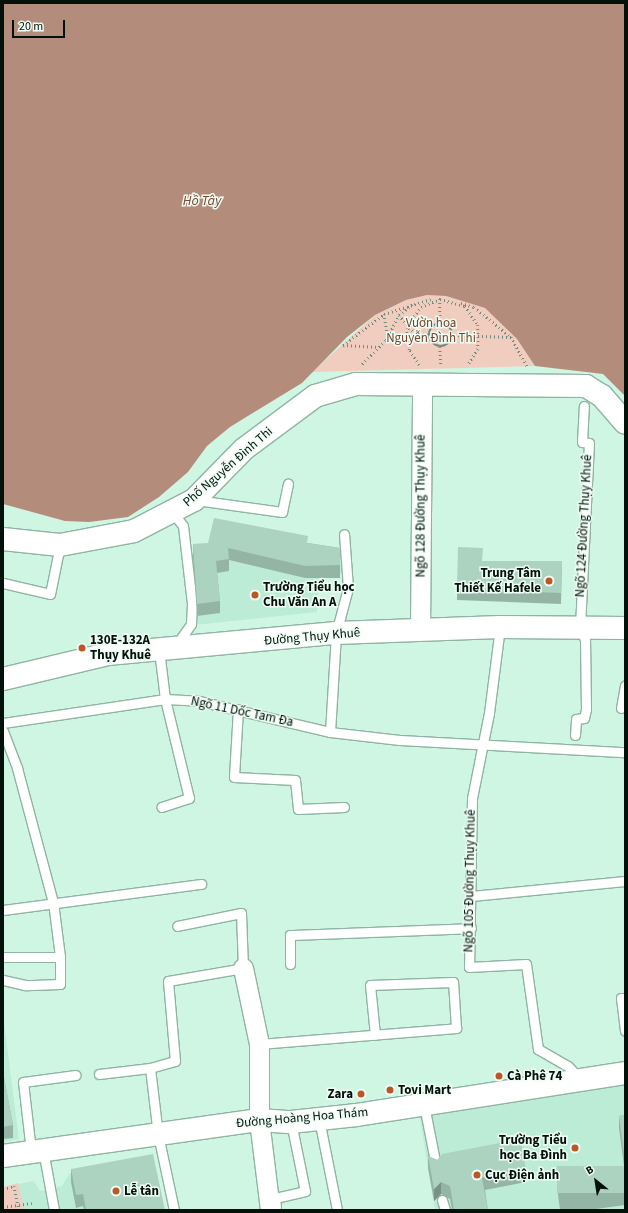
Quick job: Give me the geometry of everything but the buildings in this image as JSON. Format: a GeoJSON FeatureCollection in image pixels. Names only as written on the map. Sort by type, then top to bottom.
{"type":"FeatureCollection","features":[{"type":"Feature","properties":{"kind":"main road","name":"Phố Nguyễn Đình Thi"},"geometry":{"type":"LineString","coordinates":[[3,539],[60,545],[134,532],[173,513],[194,500],[244,449],[315,396],[356,384],[423,376],[586,386],[602,396],[625,422]]}},
{"type":"Feature","properties":{"kind":"main road","name":"Đường Thụy Khuê"},"geometry":{"type":"LineString","coordinates":[[3,679],[108,654],[336,634],[500,627],[625,628]]}},
{"type":"Feature","properties":{"kind":"main road","name":"Đường Hoàng Hoa Thám"},"geometry":{"type":"LineString","coordinates":[[3,1156],[259,1120],[291,1122],[424,1105],[625,1073]]}},
{"type":"Feature","properties":{"kind":"street","name":"Ngõ 128 Đường Thụy Khuê"},"geometry":{"type":"LineString","coordinates":[[420,630],[423,376]]}},
{"type":"Feature","properties":{"kind":"street"},"geometry":{"type":"LineString","coordinates":[[243,968],[259,1044],[259,1120],[270,1210]]}},
{"type":"Feature","properties":{"kind":"lane","name":"Ngõ 124 Đường Thụy Khuê"},"geometry":{"type":"LineString","coordinates":[[580,627],[589,443],[582,442],[584,406]]}},
{"type":"Feature","properties":{"kind":"lane"},"geometry":{"type":"LineString","coordinates":[[194,500],[208,504],[282,512],[288,484]]}},
{"type":"Feature","properties":{"kind":"lane"},"geometry":{"type":"LineString","coordinates":[[173,513],[184,526],[192,604],[191,624],[182,637],[182,648]]}},
{"type":"Feature","properties":{"kind":"lane"},"geometry":{"type":"LineString","coordinates":[[330,732],[336,634],[348,588],[344,534]]}},
{"type":"Feature","properties":{"kind":"lane"},"geometry":{"type":"LineString","coordinates":[[3,583],[50,594],[60,545]]}},
{"type":"Feature","properties":{"kind":"lane","name":"Ngõ 105 Đường Thụy Khuê"},"geometry":{"type":"LineString","coordinates":[[500,627],[469,829],[471,896],[469,967],[526,964],[538,1049],[568,1066],[581,1081]]}},
{"type":"Feature","properties":{"kind":"lane"},"geometry":{"type":"LineString","coordinates":[[575,735],[576,719],[584,718],[586,709],[585,640],[580,627]]}},
{"type":"Feature","properties":{"kind":"lane"},"geometry":{"type":"LineString","coordinates":[[160,650],[165,700],[189,798],[161,807]]}},
{"type":"Feature","properties":{"kind":"lane"},"geometry":{"type":"LineString","coordinates":[[622,708],[625,685]]}},
{"type":"Feature","properties":{"kind":"lane","name":"Ngõ 11 Dốc Tam Đa"},"geometry":{"type":"LineString","coordinates":[[3,723],[165,700],[238,709],[330,732],[482,746],[625,752]]}},
{"type":"Feature","properties":{"kind":"lane"},"geometry":{"type":"LineString","coordinates":[[238,709],[234,777],[295,780],[298,809],[344,807]]}},
{"type":"Feature","properties":{"kind":"lane"},"geometry":{"type":"LineString","coordinates":[[3,731],[17,768],[53,902],[60,957],[60,984],[25,985],[3,980]]}},
{"type":"Feature","properties":{"kind":"lane"},"geometry":{"type":"LineString","coordinates":[[471,896],[625,881]]}},
{"type":"Feature","properties":{"kind":"lane"},"geometry":{"type":"LineString","coordinates":[[3,910],[53,902],[201,884]]}},
{"type":"Feature","properties":{"kind":"lane"},"geometry":{"type":"LineString","coordinates":[[99,1074],[150,1068],[175,1061],[168,981],[243,968],[241,913],[178,926]]}},
{"type":"Feature","properties":{"kind":"lane"},"geometry":{"type":"LineString","coordinates":[[290,964],[290,935],[470,928]]}},
{"type":"Feature","properties":{"kind":"lane"},"geometry":{"type":"LineString","coordinates":[[3,957],[60,957]]}},
{"type":"Feature","properties":{"kind":"lane"},"geometry":{"type":"LineString","coordinates":[[259,1044],[375,1035],[456,1028],[453,982],[370,985],[375,1035]]}},
{"type":"Feature","properties":{"kind":"lane"},"geometry":{"type":"LineString","coordinates":[[625,998],[621,998],[625,1031]]}},
{"type":"Feature","properties":{"kind":"lane"},"geometry":{"type":"LineString","coordinates":[[150,1068],[158,1135],[174,1210]]}},
{"type":"Feature","properties":{"kind":"lane"},"geometry":{"type":"LineString","coordinates":[[54,1210],[37,1151],[24,1082],[76,1075]]}},
{"type":"Feature","properties":{"kind":"lane"},"geometry":{"type":"LineString","coordinates":[[424,1105],[436,1166]]}},
{"type":"Feature","properties":{"kind":"lane"},"geometry":{"type":"LineString","coordinates":[[319,1119],[337,1210]]}},
{"type":"Feature","properties":{"kind":"lane"},"geometry":{"type":"LineString","coordinates":[[277,1210],[275,1198],[305,1191],[291,1122]]}},
{"type":"Feature","properties":{"kind":"lane"},"geometry":{"type":"LineString","coordinates":[[442,1200],[445,1210]]}},
{"type":"Feature","properties":{"kind":"path"},"geometry":{"type":"LineString","coordinates":[[440,298],[440,323]]}},
{"type":"Feature","properties":{"kind":"path"},"geometry":{"type":"LineString","coordinates":[[379,347],[343,345],[384,314],[416,301],[440,298],[474,307],[511,337],[529,368]]}},
{"type":"Feature","properties":{"kind":"path"},"geometry":{"type":"LineString","coordinates":[[423,376],[409,350],[406,338],[409,323],[431,299]]}},
{"type":"Feature","properties":{"kind":"path"},"geometry":{"type":"LineString","coordinates":[[360,366],[388,337],[399,315],[416,301]]}},
{"type":"Feature","properties":{"kind":"path"},"geometry":{"type":"LineString","coordinates":[[454,301],[473,314],[480,336],[478,349],[466,370]]}},
{"type":"Feature","properties":{"kind":"path"},"geometry":{"type":"LineString","coordinates":[[384,314],[388,337]]}},
{"type":"Feature","properties":{"kind":"path"},"geometry":{"type":"LineString","coordinates":[[399,315],[409,323],[415,333],[429,335]]}},
{"type":"Feature","properties":{"kind":"path"},"geometry":{"type":"LineString","coordinates":[[440,348],[433,344],[429,335],[433,326],[440,323],[451,328],[454,335]]}},
{"type":"Feature","properties":{"kind":"path"},"geometry":{"type":"LineString","coordinates":[[454,335],[511,337]]}},
{"type":"Feature","properties":{"kind":"path"},"geometry":{"type":"LineString","coordinates":[[440,348],[448,345],[454,335]]}},
{"type":"Feature","properties":{"kind":"path"},"geometry":{"type":"LineString","coordinates":[[440,348],[441,368]]}},
{"type":"Feature","properties":{"kind":"path"},"geometry":{"type":"LineString","coordinates":[[3,1189],[14,1186],[19,1210]]}},
{"type":"Feature","properties":{"kind":"path"},"geometry":{"type":"LineString","coordinates":[[3,1207],[32,1202]]}},
{"type":"Feature","properties":{"kind":"shaded area","name":"Trường Tiểu học Chu Văn An A"},"geometry":{"type":"Polygon","coordinates":[[[208,555],[307,556],[343,561],[340,578],[319,578],[317,612],[195,625],[188,557],[208,555]]]}},
{"type":"Feature","properties":{"kind":"shaded area"},"geometry":{"type":"Polygon","coordinates":[[[4,1023],[19,1139],[3,1142],[3,1024],[4,1023]]]}},
{"type":"Feature","properties":{"kind":"shaded area"},"geometry":{"type":"Polygon","coordinates":[[[625,1085],[625,1210],[435,1210],[419,1113],[625,1085]]]}},
{"type":"Feature","properties":{"kind":"shaded area"},"geometry":{"type":"Polygon","coordinates":[[[151,1156],[162,1210],[3,1210],[3,1187],[34,1181],[40,1191],[62,1186],[70,1173],[151,1156]]]}},
{"type":"Feature","properties":{"kind":"green space","name":"Vườn hoa Nguyễn Đình Thi"},"geometry":{"type":"Polygon","coordinates":[[[427,295],[446,296],[485,308],[517,339],[535,366],[312,372],[375,315],[406,300],[427,295]]]}},
{"type":"Feature","properties":{"kind":"green space"},"geometry":{"type":"Polygon","coordinates":[[[18,1183],[24,1210],[3,1210],[3,1187],[18,1183]]]}},
{"type":"Feature","properties":{"kind":"water","name":"Hồ Tây"},"geometry":{"type":"Polygon","coordinates":[[[3,3],[625,3],[625,396],[603,374],[535,366],[517,339],[485,308],[446,296],[427,295],[406,300],[375,315],[347,337],[302,383],[230,427],[207,446],[188,472],[159,497],[128,517],[89,522],[65,521],[3,504],[3,3]]]}},
{"type":"Feature","properties":{"kind":"place","name":"Trung Tâm Thiết Kế Hafele"},"geometry":{"type":"Point","coordinates":[549,581]}},
{"type":"Feature","properties":{"kind":"place","name":"Trường Tiểu học Chu Văn An A"},"geometry":{"type":"Point","coordinates":[255,595]}},
{"type":"Feature","properties":{"kind":"place","name":"130E-132A Thụy Khuê"},"geometry":{"type":"Point","coordinates":[82,648]}},
{"type":"Feature","properties":{"kind":"place","name":"Cà Phê 74"},"geometry":{"type":"Point","coordinates":[499,1076]}},
{"type":"Feature","properties":{"kind":"place","name":"Tovi Mart"},"geometry":{"type":"Point","coordinates":[390,1090]}},
{"type":"Feature","properties":{"kind":"place","name":"Zara"},"geometry":{"type":"Point","coordinates":[361,1094]}},
{"type":"Feature","properties":{"kind":"place","name":"Trường Tiểu học Ba Đình"},"geometry":{"type":"Point","coordinates":[575,1148]}},
{"type":"Feature","properties":{"kind":"place","name":"Cục Điện ảnh"},"geometry":{"type":"Point","coordinates":[477,1175]}},
{"type":"Feature","properties":{"kind":"place","name":"Lễ tân"},"geometry":{"type":"Point","coordinates":[116,1191]}}]}
